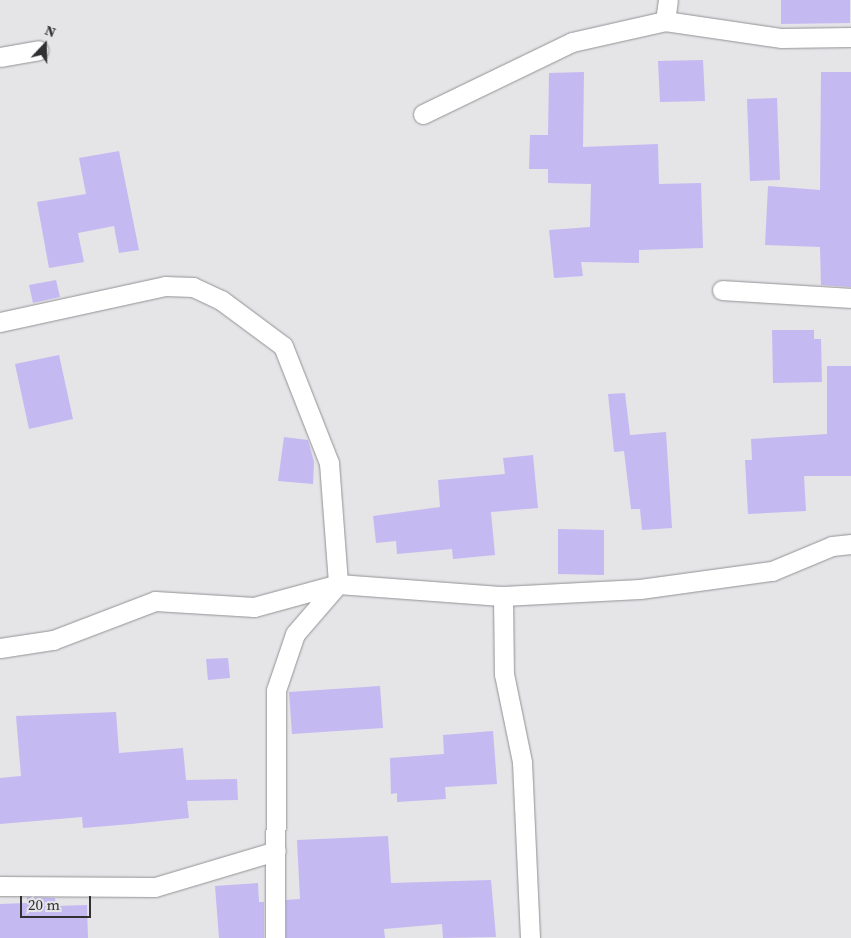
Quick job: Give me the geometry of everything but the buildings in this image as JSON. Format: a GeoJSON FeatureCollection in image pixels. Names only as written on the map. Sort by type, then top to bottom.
{"type":"FeatureCollection","features":[{"type":"Feature","properties":{"kind":"street"},"geometry":{"type":"LineString","coordinates":[[665,21],[668,0]]}},
{"type":"Feature","properties":{"kind":"street"},"geometry":{"type":"LineString","coordinates":[[423,114],[572,42],[665,21],[782,38],[851,37]]}},
{"type":"Feature","properties":{"kind":"street"},"geometry":{"type":"LineString","coordinates":[[0,57],[38,50]]}},
{"type":"Feature","properties":{"kind":"street"},"geometry":{"type":"LineString","coordinates":[[0,322],[165,286],[193,287],[221,300],[283,346],[329,464],[338,584],[295,634],[276,690],[274,938]]}},
{"type":"Feature","properties":{"kind":"street"},"geometry":{"type":"LineString","coordinates":[[722,290],[851,298]]}},
{"type":"Feature","properties":{"kind":"street"},"geometry":{"type":"LineString","coordinates":[[0,648],[53,640],[155,601],[254,606],[338,584],[503,596],[640,589],[772,571],[832,546],[851,544]]}},
{"type":"Feature","properties":{"kind":"street"},"geometry":{"type":"LineString","coordinates":[[503,596],[504,674],[522,762],[530,938]]}},
{"type":"Feature","properties":{"kind":"street"},"geometry":{"type":"LineString","coordinates":[[0,886],[155,888],[276,851]]}}]}
